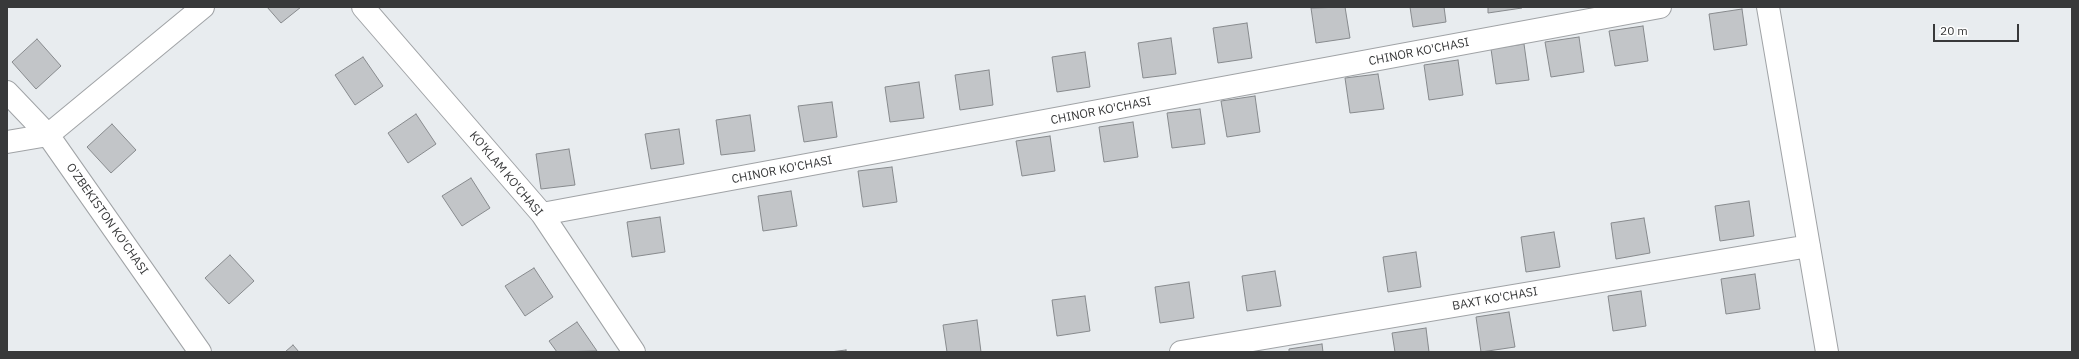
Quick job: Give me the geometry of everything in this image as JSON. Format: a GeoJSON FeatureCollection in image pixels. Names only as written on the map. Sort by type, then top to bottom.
{"type":"FeatureCollection","features":[{"type":"Feature","properties":{"kind":"street"},"geometry":{"type":"LineString","coordinates":[[7,142],[48,135],[203,7]]}},
{"type":"Feature","properties":{"kind":"street","name":"KO'KLAM KO'CHASI"},"geometry":{"type":"LineString","coordinates":[[363,7],[542,214],[634,352]]}},
{"type":"Feature","properties":{"kind":"street","name":"CHINOR KO'CHASI"},"geometry":{"type":"LineString","coordinates":[[542,214],[1660,7]]}},
{"type":"Feature","properties":{"kind":"street"},"geometry":{"type":"LineString","coordinates":[[1768,7],[1827,352]]}},
{"type":"Feature","properties":{"kind":"street","name":"O'ZBEKISTON KO'CHASI"},"geometry":{"type":"LineString","coordinates":[[7,92],[48,135],[200,352]]}},
{"type":"Feature","properties":{"kind":"street","name":"BAXT KO'CHASI"},"geometry":{"type":"LineString","coordinates":[[1181,352],[1809,246]]}},
{"type":"Feature","properties":{"kind":"building"},"geometry":{"type":"Polygon","coordinates":[[[267,7],[301,7],[281,23],[267,7]]]}},
{"type":"Feature","properties":{"kind":"building"},"geometry":{"type":"Polygon","coordinates":[[[1345,7],[1350,38],[1316,43],[1311,8],[1345,7]]]}},
{"type":"Feature","properties":{"kind":"building"},"geometry":{"type":"Polygon","coordinates":[[[1410,7],[1444,7],[1446,22],[1413,27],[1410,7]]]}},
{"type":"Feature","properties":{"kind":"building"},"geometry":{"type":"Polygon","coordinates":[[[1488,7],[1522,7],[1522,8],[1488,13],[1488,7]]]}},
{"type":"Feature","properties":{"kind":"building"},"geometry":{"type":"Polygon","coordinates":[[[1742,9],[1747,45],[1714,50],[1709,14],[1742,9]]]}},
{"type":"Feature","properties":{"kind":"building"},"geometry":{"type":"Polygon","coordinates":[[[1247,23],[1252,58],[1218,63],[1213,28],[1247,23]]]}},
{"type":"Feature","properties":{"kind":"building"},"geometry":{"type":"Polygon","coordinates":[[[1643,26],[1648,61],[1615,66],[1609,31],[1643,26]]]}},
{"type":"Feature","properties":{"kind":"building"},"geometry":{"type":"Polygon","coordinates":[[[1579,37],[1584,72],[1551,77],[1545,42],[1579,37]]]}},
{"type":"Feature","properties":{"kind":"building"},"geometry":{"type":"Polygon","coordinates":[[[1171,38],[1176,74],[1143,78],[1138,43],[1171,38]]]}},
{"type":"Feature","properties":{"kind":"building"},"geometry":{"type":"Polygon","coordinates":[[[37,39],[61,66],[36,89],[12,62],[37,39]]]}},
{"type":"Feature","properties":{"kind":"building"},"geometry":{"type":"Polygon","coordinates":[[[1524,44],[1529,80],[1496,84],[1491,49],[1524,44]]]}},
{"type":"Feature","properties":{"kind":"building"},"geometry":{"type":"Polygon","coordinates":[[[1085,52],[1090,87],[1057,92],[1052,57],[1085,52]]]}},
{"type":"Feature","properties":{"kind":"building"},"geometry":{"type":"Polygon","coordinates":[[[363,57],[383,86],[355,105],[335,75],[363,57]]]}},
{"type":"Feature","properties":{"kind":"building"},"geometry":{"type":"Polygon","coordinates":[[[1458,60],[1463,95],[1429,100],[1424,65],[1458,60]]]}},
{"type":"Feature","properties":{"kind":"building"},"geometry":{"type":"Polygon","coordinates":[[[989,70],[993,105],[960,110],[955,75],[989,70]]]}},
{"type":"Feature","properties":{"kind":"building"},"geometry":{"type":"Polygon","coordinates":[[[1378,74],[1384,109],[1350,113],[1345,78],[1378,74]]]}},
{"type":"Feature","properties":{"kind":"building"},"geometry":{"type":"Polygon","coordinates":[[[919,82],[924,118],[890,122],[885,87],[919,82]]]}},
{"type":"Feature","properties":{"kind":"building"},"geometry":{"type":"Polygon","coordinates":[[[1255,96],[1260,132],[1227,137],[1221,101],[1255,96]]]}},
{"type":"Feature","properties":{"kind":"building"},"geometry":{"type":"Polygon","coordinates":[[[832,102],[837,137],[804,142],[798,106],[832,102]]]}},
{"type":"Feature","properties":{"kind":"building"},"geometry":{"type":"Polygon","coordinates":[[[1200,109],[1205,144],[1172,148],[1167,113],[1200,109]]]}},
{"type":"Feature","properties":{"kind":"building"},"geometry":{"type":"Polygon","coordinates":[[[416,114],[436,144],[408,163],[388,133],[416,114]]]}},
{"type":"Feature","properties":{"kind":"building"},"geometry":{"type":"Polygon","coordinates":[[[750,115],[755,151],[721,155],[716,120],[750,115]]]}},
{"type":"Feature","properties":{"kind":"building"},"geometry":{"type":"Polygon","coordinates":[[[1133,122],[1138,157],[1104,162],[1099,127],[1133,122]]]}},
{"type":"Feature","properties":{"kind":"building"},"geometry":{"type":"Polygon","coordinates":[[[112,124],[136,150],[111,173],[87,147],[112,124]]]}},
{"type":"Feature","properties":{"kind":"building"},"geometry":{"type":"Polygon","coordinates":[[[679,129],[684,164],[651,169],[645,134],[679,129]]]}},
{"type":"Feature","properties":{"kind":"building"},"geometry":{"type":"Polygon","coordinates":[[[1050,136],[1055,171],[1022,176],[1016,141],[1050,136]]]}},
{"type":"Feature","properties":{"kind":"building"},"geometry":{"type":"Polygon","coordinates":[[[569,149],[575,185],[541,189],[536,154],[569,149]]]}},
{"type":"Feature","properties":{"kind":"building"},"geometry":{"type":"Polygon","coordinates":[[[892,167],[897,202],[863,207],[858,171],[892,167]]]}},
{"type":"Feature","properties":{"kind":"building"},"geometry":{"type":"Polygon","coordinates":[[[471,178],[490,208],[462,226],[442,196],[471,178]]]}},
{"type":"Feature","properties":{"kind":"building"},"geometry":{"type":"Polygon","coordinates":[[[791,191],[797,226],[763,231],[758,196],[791,191]]]}},
{"type":"Feature","properties":{"kind":"building"},"geometry":{"type":"Polygon","coordinates":[[[1749,201],[1754,236],[1720,241],[1715,206],[1749,201]]]}},
{"type":"Feature","properties":{"kind":"building"},"geometry":{"type":"Polygon","coordinates":[[[660,217],[665,252],[632,257],[627,222],[660,217]]]}},
{"type":"Feature","properties":{"kind":"building"},"geometry":{"type":"Polygon","coordinates":[[[1644,218],[1650,253],[1616,259],[1611,223],[1644,218]]]}},
{"type":"Feature","properties":{"kind":"building"},"geometry":{"type":"Polygon","coordinates":[[[1554,232],[1560,267],[1526,272],[1521,237],[1554,232]]]}},
{"type":"Feature","properties":{"kind":"building"},"geometry":{"type":"Polygon","coordinates":[[[1416,252],[1421,287],[1388,292],[1383,257],[1416,252]]]}},
{"type":"Feature","properties":{"kind":"building"},"geometry":{"type":"Polygon","coordinates":[[[230,255],[254,281],[229,304],[205,278],[230,255]]]}},
{"type":"Feature","properties":{"kind":"building"},"geometry":{"type":"Polygon","coordinates":[[[534,268],[553,297],[525,316],[505,286],[534,268]]]}},
{"type":"Feature","properties":{"kind":"building"},"geometry":{"type":"Polygon","coordinates":[[[1275,271],[1281,306],[1247,311],[1242,276],[1275,271]]]}},
{"type":"Feature","properties":{"kind":"building"},"geometry":{"type":"Polygon","coordinates":[[[1755,274],[1760,309],[1726,314],[1721,279],[1755,274]]]}},
{"type":"Feature","properties":{"kind":"building"},"geometry":{"type":"Polygon","coordinates":[[[1189,282],[1194,318],[1160,323],[1155,287],[1189,282]]]}},
{"type":"Feature","properties":{"kind":"building"},"geometry":{"type":"Polygon","coordinates":[[[1641,291],[1646,326],[1613,331],[1608,296],[1641,291]]]}},
{"type":"Feature","properties":{"kind":"building"},"geometry":{"type":"Polygon","coordinates":[[[1085,296],[1090,331],[1057,336],[1052,300],[1085,296]]]}},
{"type":"Feature","properties":{"kind":"building"},"geometry":{"type":"Polygon","coordinates":[[[1509,312],[1515,347],[1481,352],[1476,317],[1509,312]]]}},
{"type":"Feature","properties":{"kind":"building"},"geometry":{"type":"Polygon","coordinates":[[[977,320],[981,352],[947,352],[943,325],[977,320]]]}},
{"type":"Feature","properties":{"kind":"building"},"geometry":{"type":"Polygon","coordinates":[[[577,322],[597,351],[557,352],[549,341],[577,322]]]}},
{"type":"Feature","properties":{"kind":"building"},"geometry":{"type":"Polygon","coordinates":[[[1426,328],[1429,352],[1395,352],[1392,333],[1426,328]]]}},
{"type":"Feature","properties":{"kind":"building"},"geometry":{"type":"Polygon","coordinates":[[[1322,344],[1323,352],[1289,352],[1289,349],[1322,344]]]}},
{"type":"Feature","properties":{"kind":"building"},"geometry":{"type":"Polygon","coordinates":[[[293,345],[299,352],[285,352],[293,345]]]}},
{"type":"Feature","properties":{"kind":"building"},"geometry":{"type":"Polygon","coordinates":[[[846,350],[846,352],[830,352],[846,350]]]}}]}
